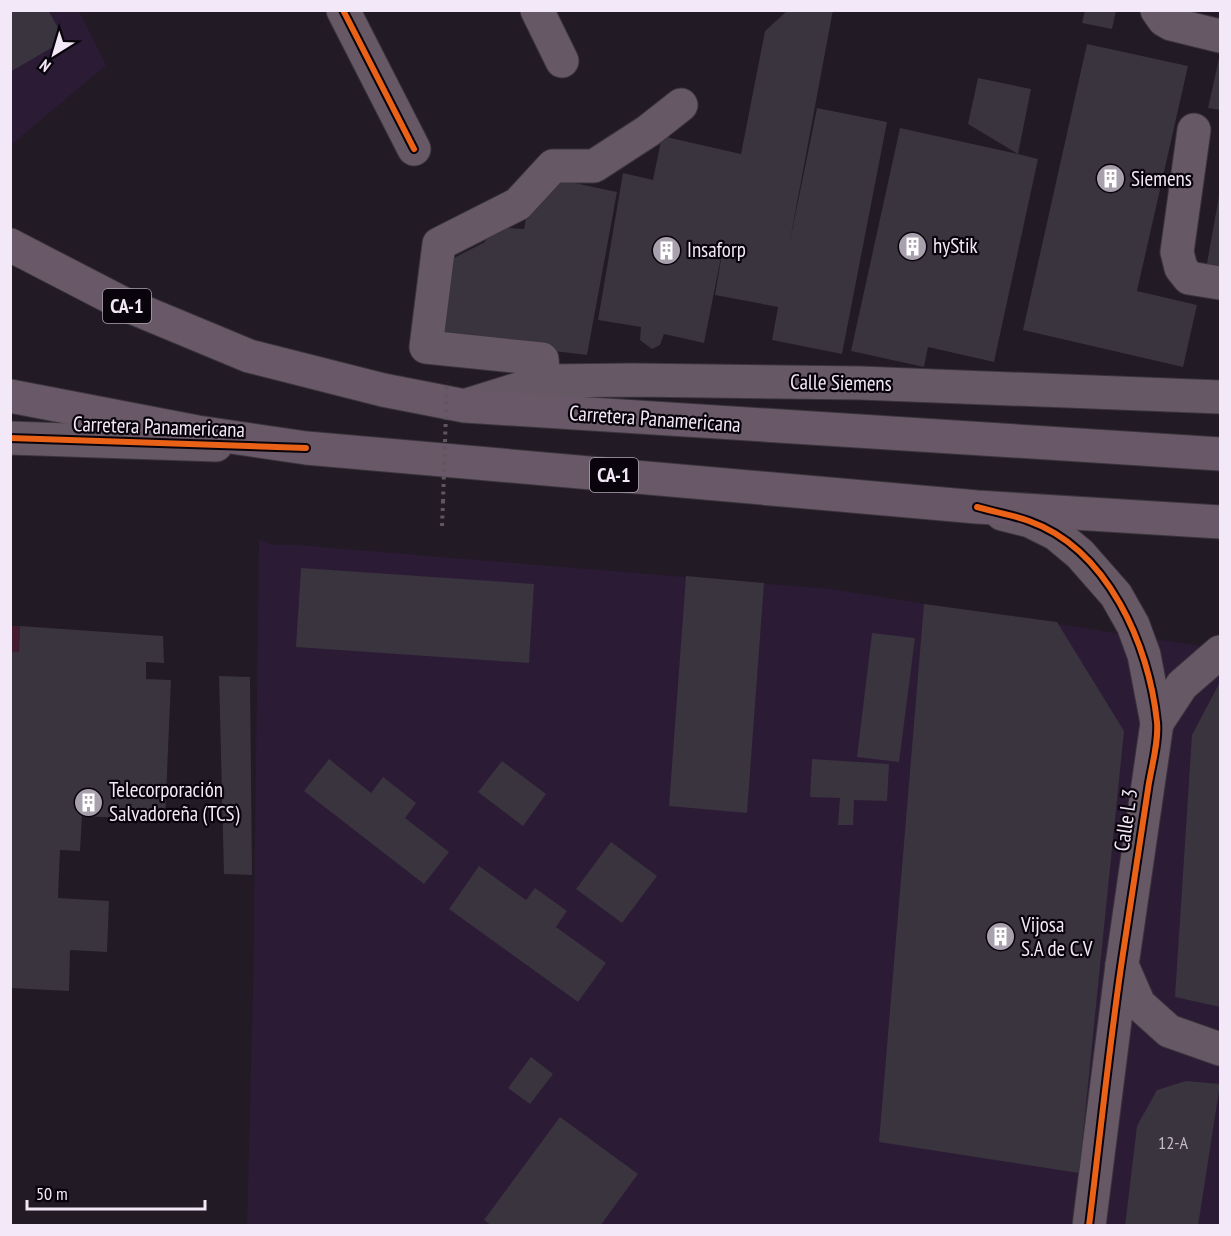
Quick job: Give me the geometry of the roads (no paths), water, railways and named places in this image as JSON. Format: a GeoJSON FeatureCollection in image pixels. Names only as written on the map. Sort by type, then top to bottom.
{"type":"FeatureCollection","features":[{"type":"Feature","properties":{"kind":"main road","name":"Carretera Panamericana"},"geometry":{"type":"LineString","coordinates":[[10,245],[124,304],[249,356],[383,390],[1221,454]]}},
{"type":"Feature","properties":{"kind":"main road","name":"Carretera Panamericana"},"geometry":{"type":"LineString","coordinates":[[10,396],[197,432],[306,448],[977,507],[1221,522]]}},
{"type":"Feature","properties":{"kind":"street"},"geometry":{"type":"LineString","coordinates":[[342,10],[414,149]]}},
{"type":"Feature","properties":{"kind":"street"},"geometry":{"type":"LineString","coordinates":[[537,10],[562,61]]}},
{"type":"Feature","properties":{"kind":"street"},"geometry":{"type":"LineString","coordinates":[[1157,10],[1164,21],[1171,24],[1221,36]]}},
{"type":"Feature","properties":{"kind":"street"},"geometry":{"type":"LineString","coordinates":[[426,347],[439,244],[518,204],[553,166],[594,166],[681,105]]}},
{"type":"Feature","properties":{"kind":"street"},"geometry":{"type":"LineString","coordinates":[[1194,130],[1178,252],[1180,268],[1189,278],[1221,283]]}},
{"type":"Feature","properties":{"kind":"street"},"geometry":{"type":"LineString","coordinates":[[426,347],[440,298]]}},
{"type":"Feature","properties":{"kind":"street"},"geometry":{"type":"LineString","coordinates":[[426,347],[542,359],[544,381]]}},
{"type":"Feature","properties":{"kind":"street","name":"Calle Siemens"},"geometry":{"type":"LineString","coordinates":[[456,394],[544,381],[860,383],[1221,397]]}},
{"type":"Feature","properties":{"kind":"street","name":"Carretera Panamericana"},"geometry":{"type":"LineString","coordinates":[[10,438],[306,448]]}},
{"type":"Feature","properties":{"kind":"street","name":"Calle L 3"},"geometry":{"type":"LineString","coordinates":[[977,507],[1030,521],[1056,534],[1100,574],[1116,595],[1132,625],[1144,655],[1157,723],[1122,965],[1089,1226]]}},
{"type":"Feature","properties":{"kind":"street"},"geometry":{"type":"LineString","coordinates":[[1157,723],[1182,685],[1221,652]]}},
{"type":"Feature","properties":{"kind":"street"},"geometry":{"type":"LineString","coordinates":[[1122,965],[1139,1004],[1169,1031],[1221,1048]]}},
{"type":"Feature","properties":{"kind":"place","name":"Siemens"},"geometry":{"type":"Point","coordinates":[1110,179]}},
{"type":"Feature","properties":{"kind":"place","name":"hyStik"},"geometry":{"type":"Point","coordinates":[912,246]}},
{"type":"Feature","properties":{"kind":"place","name":"Insaforp"},"geometry":{"type":"Point","coordinates":[666,250]}},
{"type":"Feature","properties":{"kind":"place","name":"Telecorporación Salvadoreña (TCS)"},"geometry":{"type":"Point","coordinates":[88,802]}},
{"type":"Feature","properties":{"kind":"place","name":"Vijosa S.A de C.V"},"geometry":{"type":"Point","coordinates":[1000,937]}}]}
